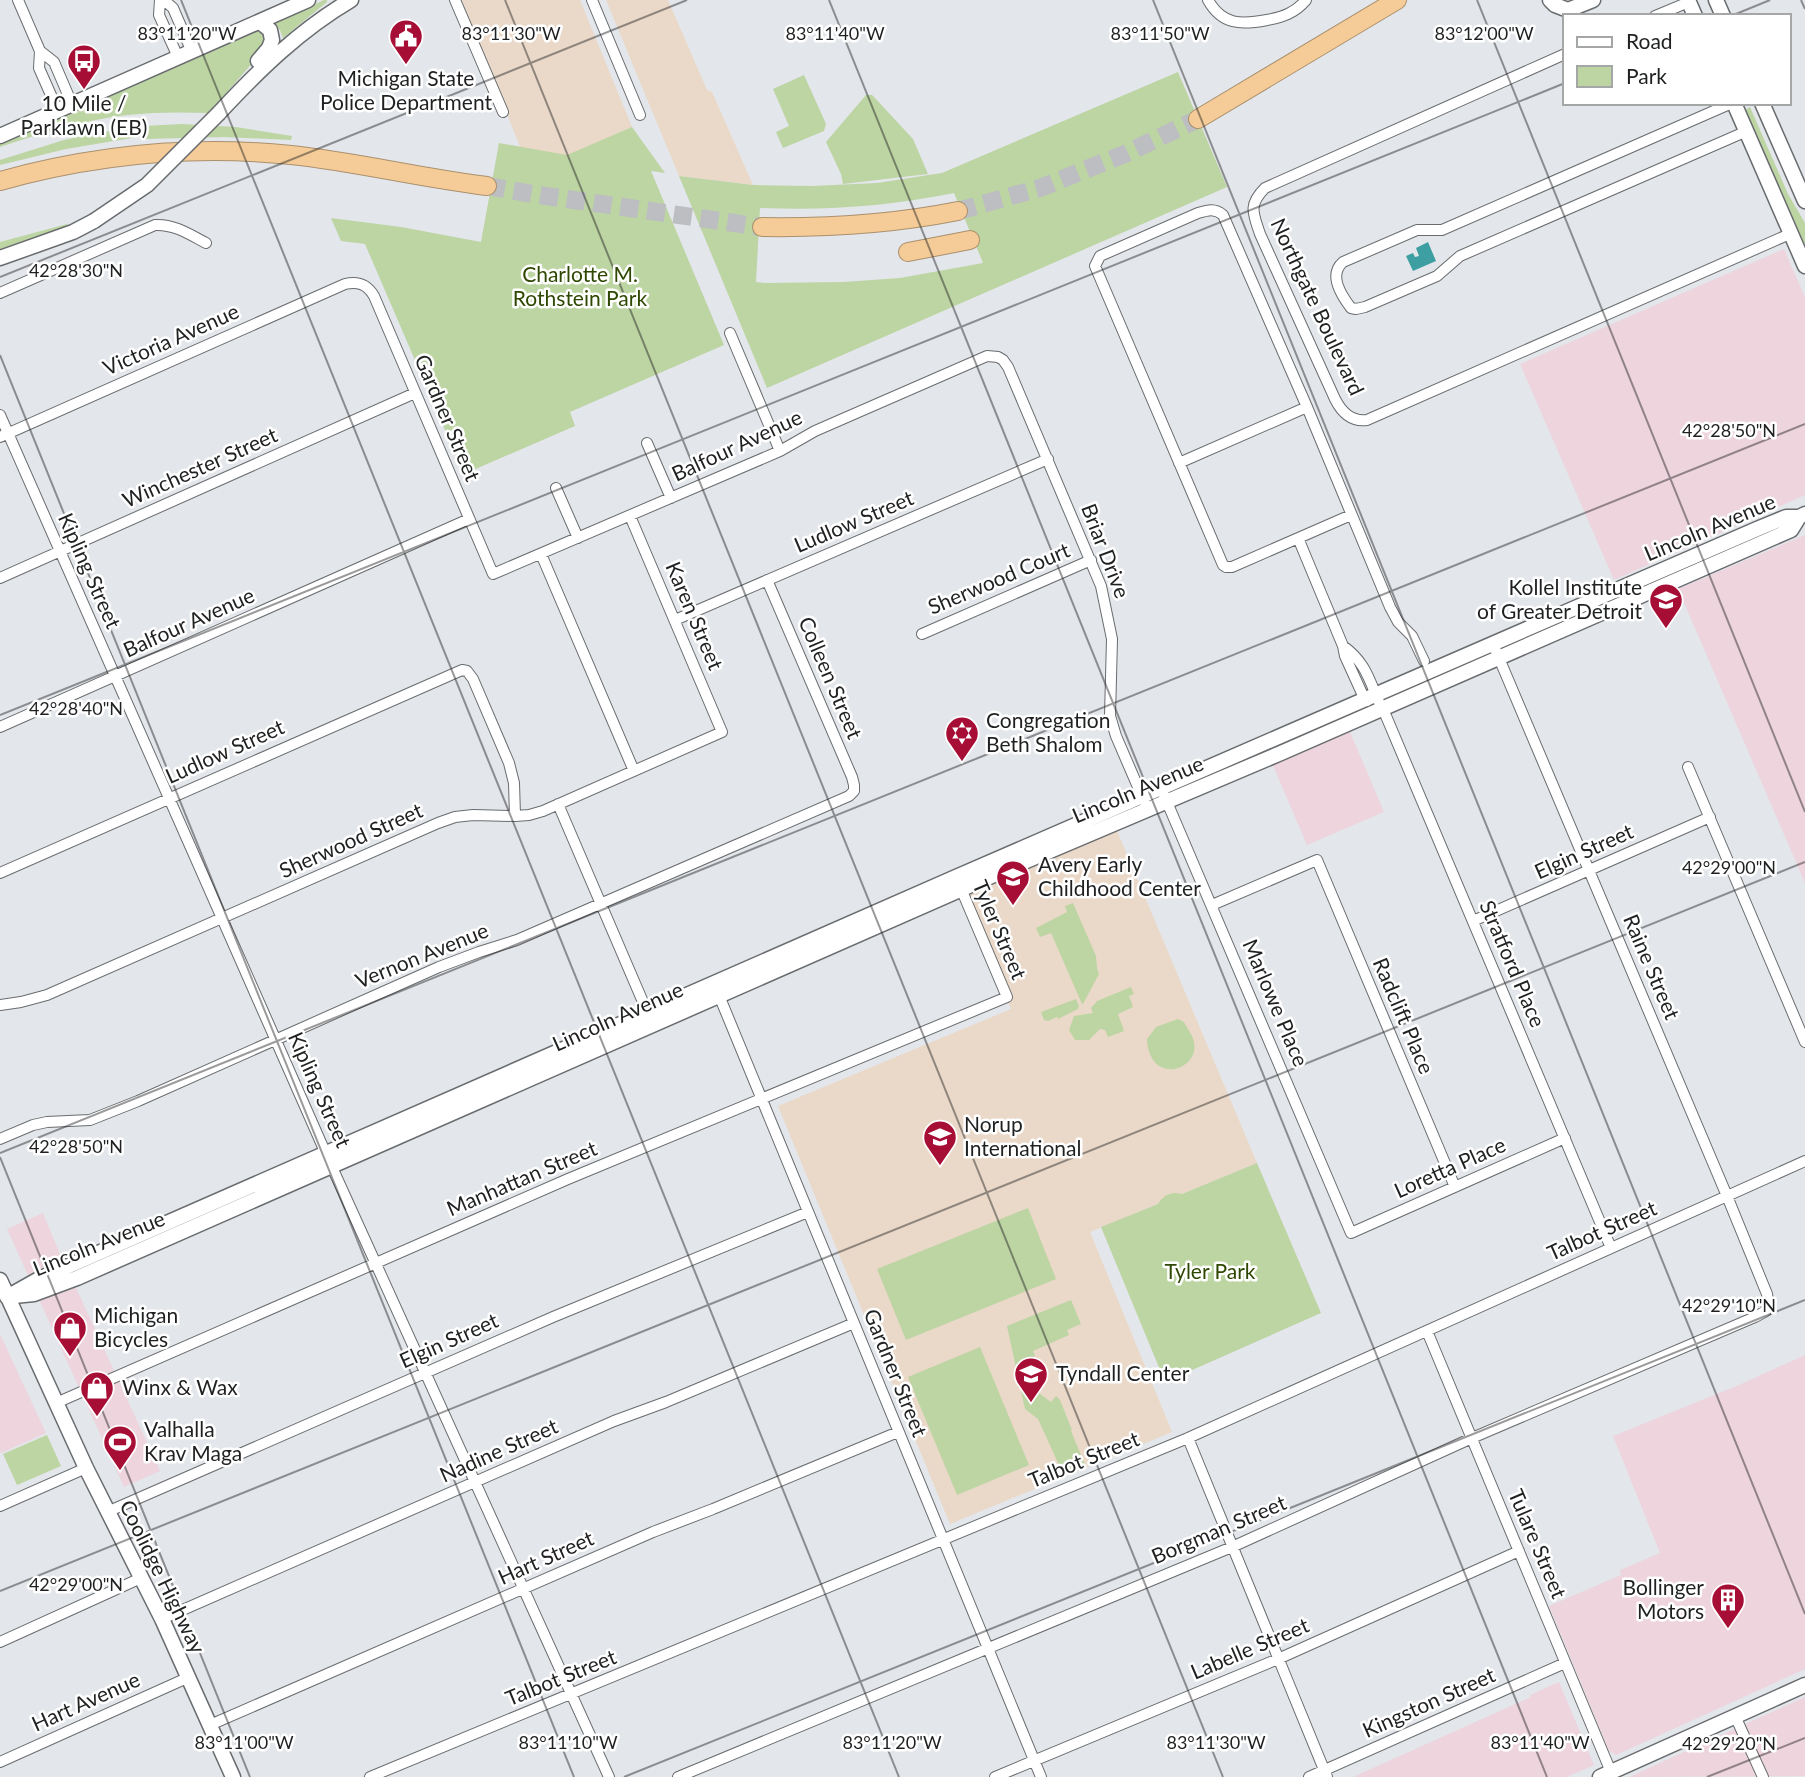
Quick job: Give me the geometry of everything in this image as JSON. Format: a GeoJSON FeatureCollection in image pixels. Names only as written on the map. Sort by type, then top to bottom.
{"type":"FeatureCollection","features":[{"type":"Feature","properties":{"kind":"highway"},"geometry":{"type":"LineString","coordinates":[[1198,119],[1397,0]]}},
{"type":"Feature","properties":{"kind":"highway"},"geometry":{"type":"LineString","coordinates":[[0,181],[106,159],[168,153],[233,152],[324,159],[487,186]]}},
{"type":"Feature","properties":{"kind":"highway"},"geometry":{"type":"LineString","coordinates":[[762,227],[872,224],[957,211]]}},
{"type":"Feature","properties":{"kind":"highway"},"geometry":{"type":"LineString","coordinates":[[908,252],[970,240]]}},
{"type":"Feature","properties":{"kind":"main road"},"geometry":{"type":"LineString","coordinates":[[0,258],[94,221],[147,185],[259,71],[291,42],[351,0]]}},
{"type":"Feature","properties":{"kind":"main road"},"geometry":{"type":"LineString","coordinates":[[1550,0],[1569,10],[1593,0]]}},
{"type":"Feature","properties":{"kind":"main road"},"geometry":{"type":"LineString","coordinates":[[0,136],[301,2]]}},
{"type":"Feature","properties":{"kind":"main road"},"geometry":{"type":"LineString","coordinates":[[219,113],[271,43],[272,33],[260,22]]}},
{"type":"Feature","properties":{"kind":"main road"},"geometry":{"type":"LineString","coordinates":[[1734,105],[1805,266]]}},
{"type":"Feature","properties":{"kind":"main road"},"geometry":{"type":"LineString","coordinates":[[1753,105],[1759,118],[1772,126]]}},
{"type":"Feature","properties":{"kind":"main road"},"geometry":{"type":"LineString","coordinates":[[1763,105],[1805,201]]}},
{"type":"Feature","properties":{"kind":"main road","name":"Lincoln Avenue"},"geometry":{"type":"LineString","coordinates":[[4,1298],[40,1279],[328,1161],[1374,701],[1791,530],[1802,516]]}},
{"type":"Feature","properties":{"kind":"main road","name":"Coolidge Highway"},"geometry":{"type":"LineString","coordinates":[[0,1280],[4,1298],[162,1619],[233,1777]]}},
{"type":"Feature","properties":{"kind":"main road"},"geometry":{"type":"LineString","coordinates":[[1613,1774],[1805,1685]]}},
{"type":"Feature","properties":{"kind":"street"},"geometry":{"type":"LineString","coordinates":[[18,0],[40,51],[39,68],[58,111]]}},
{"type":"Feature","properties":{"kind":"street"},"geometry":{"type":"LineString","coordinates":[[162,0],[173,8],[185,55],[159,15],[162,0]]}},
{"type":"Feature","properties":{"kind":"street"},"geometry":{"type":"LineString","coordinates":[[456,0],[503,112]]}},
{"type":"Feature","properties":{"kind":"street"},"geometry":{"type":"LineString","coordinates":[[592,0],[640,115]]}},
{"type":"Feature","properties":{"kind":"street"},"geometry":{"type":"LineString","coordinates":[[1208,0],[1214,10],[1232,22],[1251,23],[1289,15],[1306,0]]}},
{"type":"Feature","properties":{"kind":"street"},"geometry":{"type":"LineString","coordinates":[[1662,14],[1691,6]]}},
{"type":"Feature","properties":{"kind":"street"},"geometry":{"type":"LineString","coordinates":[[40,51],[54,62],[72,104]]}},
{"type":"Feature","properties":{"kind":"street","name":"Northgate Boulevard"},"geometry":{"type":"LineString","coordinates":[[1563,55],[1265,188],[1256,197],[1253,204],[1254,217],[1260,234],[1335,399],[1349,417],[1358,421],[1367,420],[1792,233]]}},
{"type":"Feature","properties":{"kind":"street","name":"Northgate Boulevard"},"geometry":{"type":"LineString","coordinates":[[1728,105],[1442,230],[1417,230],[1343,262],[1338,267],[1335,278],[1344,299],[1351,308],[1365,307],[1437,276],[1460,256],[1746,131]]}},
{"type":"Feature","properties":{"kind":"street"},"geometry":{"type":"LineString","coordinates":[[1351,515],[1231,567],[1226,567],[1220,561],[1095,267],[1100,256],[1209,210],[1223,215],[1307,408],[1390,607],[1398,622],[1412,636],[1424,661]]}},
{"type":"Feature","properties":{"kind":"street"},"geometry":{"type":"LineString","coordinates":[[0,293],[155,225],[177,227],[206,243]]}},
{"type":"Feature","properties":{"kind":"street","name":"Gardner Street"},"geometry":{"type":"LineString","coordinates":[[358,282],[368,288],[373,296],[493,574]]}},
{"type":"Feature","properties":{"kind":"street","name":"Victoria Avenue"},"geometry":{"type":"LineString","coordinates":[[4,435],[345,284],[358,282]]}},
{"type":"Feature","properties":{"kind":"street"},"geometry":{"type":"LineString","coordinates":[[730,333],[780,451]]}},
{"type":"Feature","properties":{"kind":"street","name":"Balfour Avenue"},"geometry":{"type":"LineString","coordinates":[[493,574],[780,451],[815,431],[986,356],[998,357]]}},
{"type":"Feature","properties":{"kind":"street","name":"Briar Drive"},"geometry":{"type":"LineString","coordinates":[[998,357],[1008,367],[1104,595],[1112,639],[1112,727],[1144,802]]}},
{"type":"Feature","properties":{"kind":"street","name":"Winchester Street"},"geometry":{"type":"LineString","coordinates":[[0,578],[415,393]]}},
{"type":"Feature","properties":{"kind":"street"},"geometry":{"type":"LineString","coordinates":[[1178,463],[1307,408]]}},
{"type":"Feature","properties":{"kind":"street","name":"Kipling Street"},"geometry":{"type":"LineString","coordinates":[[0,415],[4,435],[60,551],[328,1161],[609,1777]]}},
{"type":"Feature","properties":{"kind":"street"},"geometry":{"type":"LineString","coordinates":[[647,443],[671,498]]}},
{"type":"Feature","properties":{"kind":"street","name":"Ludlow Street"},"geometry":{"type":"LineString","coordinates":[[675,620],[1048,459]]}},
{"type":"Feature","properties":{"kind":"street"},"geometry":{"type":"LineString","coordinates":[[556,488],[578,538]]}},
{"type":"Feature","properties":{"kind":"street","name":"Karen Street"},"geometry":{"type":"LineString","coordinates":[[630,516],[722,732]]}},
{"type":"Feature","properties":{"kind":"street","name":"Balfour Avenue"},"geometry":{"type":"LineString","coordinates":[[0,727],[469,519]]}},
{"type":"Feature","properties":{"kind":"street","name":"Stratford Place"},"geometry":{"type":"LineString","coordinates":[[1298,538],[1343,646],[1364,665],[1374,701],[1473,921],[1611,1248]]}},
{"type":"Feature","properties":{"kind":"street"},"geometry":{"type":"LineString","coordinates":[[541,554],[634,771]]}},
{"type":"Feature","properties":{"kind":"street","name":"Sherwood Court"},"geometry":{"type":"LineString","coordinates":[[922,634],[1091,560]]}},
{"type":"Feature","properties":{"kind":"street","name":"Colleen Street"},"geometry":{"type":"LineString","coordinates":[[767,580],[852,778],[854,791]]}},
{"type":"Feature","properties":{"kind":"street","name":"Raine Street"},"geometry":{"type":"LineString","coordinates":[[1496,651],[1727,1196],[1767,1294],[1767,1306]]}},
{"type":"Feature","properties":{"kind":"street","name":"Ludlow Street"},"geometry":{"type":"LineString","coordinates":[[0,873],[462,670],[467,671],[473,679],[509,763],[514,783],[515,816]]}},
{"type":"Feature","properties":{"kind":"street","name":"Sherwood Street"},"geometry":{"type":"LineString","coordinates":[[0,1005],[47,995],[438,823],[473,815],[529,815],[722,732]]}},
{"type":"Feature","properties":{"kind":"street"},"geometry":{"type":"LineString","coordinates":[[1688,767],[1805,1042]]}},
{"type":"Feature","properties":{"kind":"street","name":"Vernon Avenue"},"geometry":{"type":"LineString","coordinates":[[0,1139],[47,1122],[90,1120],[138,1101],[439,967],[517,940],[841,800],[854,791]]}},
{"type":"Feature","properties":{"kind":"street","name":"Marlowe Place"},"geometry":{"type":"LineString","coordinates":[[1164,794],[1352,1233]]}},
{"type":"Feature","properties":{"kind":"street"},"geometry":{"type":"LineString","coordinates":[[558,804],[650,1018]]}},
{"type":"Feature","properties":{"kind":"street","name":"Elgin Street"},"geometry":{"type":"LineString","coordinates":[[1473,921],[1710,817]]}},
{"type":"Feature","properties":{"kind":"street","name":"Radclift Place"},"geometry":{"type":"LineString","coordinates":[[1212,905],[1317,860],[1455,1187]]}},
{"type":"Feature","properties":{"kind":"street","name":"Tyler Street"},"geometry":{"type":"LineString","coordinates":[[958,883],[1007,997]]}},
{"type":"Feature","properties":{"kind":"street","name":"Gardner Street"},"geometry":{"type":"LineString","coordinates":[[717,989],[1041,1777]]}},
{"type":"Feature","properties":{"kind":"street","name":"Manhattan Street"},"geometry":{"type":"LineString","coordinates":[[55,1403],[568,1179],[1007,997]]}},
{"type":"Feature","properties":{"kind":"street","name":"Loretta Place"},"geometry":{"type":"LineString","coordinates":[[1352,1233],[1565,1138]]}},
{"type":"Feature","properties":{"kind":"street","name":"Talbot Street"},"geometry":{"type":"LineString","coordinates":[[370,1777],[1188,1438],[1805,1161]]}},
{"type":"Feature","properties":{"kind":"street","name":"Elgin Street"},"geometry":{"type":"LineString","coordinates":[[107,1512],[553,1317],[808,1212]]}},
{"type":"Feature","properties":{"kind":"street","name":"Borgman Street"},"geometry":{"type":"LineString","coordinates":[[678,1777],[1232,1547],[1472,1438],[1755,1317],[1766,1311],[1767,1306]]}},
{"type":"Feature","properties":{"kind":"street","name":"Nadine Street"},"geometry":{"type":"LineString","coordinates":[[162,1619],[614,1421],[854,1323]]}},
{"type":"Feature","properties":{"kind":"street","name":"Tulare Street"},"geometry":{"type":"LineString","coordinates":[[1427,1331],[1613,1774]]}},
{"type":"Feature","properties":{"kind":"street","name":"Hart Street"},"geometry":{"type":"LineString","coordinates":[[210,1725],[668,1525],[898,1432]]}},
{"type":"Feature","properties":{"kind":"street"},"geometry":{"type":"LineString","coordinates":[[1188,1438],[1326,1774]]}},
{"type":"Feature","properties":{"kind":"street"},"geometry":{"type":"LineString","coordinates":[[0,1506],[86,1468]]}},
{"type":"Feature","properties":{"kind":"street","name":"Labelle Street"},"geometry":{"type":"LineString","coordinates":[[995,1777],[1278,1659],[1519,1551]]}},
{"type":"Feature","properties":{"kind":"street"},"geometry":{"type":"LineString","coordinates":[[0,1642],[141,1578]]}},
{"type":"Feature","properties":{"kind":"street","name":"Kingston Street"},"geometry":{"type":"LineString","coordinates":[[1309,1777],[1326,1774],[1565,1663]]}},
{"type":"Feature","properties":{"kind":"street","name":"Hart Avenue"},"geometry":{"type":"LineString","coordinates":[[0,1762],[187,1678]]}},
{"type":"Feature","properties":{"kind":"street"},"geometry":{"type":"LineString","coordinates":[[1735,1716],[1763,1777]]}},
{"type":"Feature","properties":{"kind":"shaded area"},"geometry":{"type":"Polygon","coordinates":[[[462,0],[580,0],[632,127],[567,156],[520,147],[462,0]]]}},
{"type":"Feature","properties":{"kind":"shaded area"},"geometry":{"type":"Polygon","coordinates":[[[606,0],[668,0],[707,90],[712,92],[753,185],[679,176],[606,0]]]}},
{"type":"Feature","properties":{"kind":"shaded area"},"geometry":{"type":"Polygon","coordinates":[[[1784,249],[1805,297],[1805,495],[1614,580],[1520,364],[1784,249]]]}},
{"type":"Feature","properties":{"kind":"shaded area"},"geometry":{"type":"Polygon","coordinates":[[[1805,535],[1805,883],[1678,589],[1805,535]]]}},
{"type":"Feature","properties":{"kind":"shaded area"},"geometry":{"type":"Polygon","coordinates":[[[1348,727],[1384,812],[1307,845],[1271,761],[1348,727]]]}},
{"type":"Feature","properties":{"kind":"shaded area"},"geometry":{"type":"Polygon","coordinates":[[[1112,819],[1257,1163],[1090,1232],[1172,1432],[950,1524],[778,1106],[1011,1009],[961,885],[1112,819]]]}},
{"type":"Feature","properties":{"kind":"shaded area"},"geometry":{"type":"Polygon","coordinates":[[[43,1213],[160,1471],[124,1487],[7,1229],[43,1213]]]}},
{"type":"Feature","properties":{"kind":"shaded area"},"geometry":{"type":"Polygon","coordinates":[[[0,1334],[46,1433],[1,1453],[0,1450],[0,1334]]]}},
{"type":"Feature","properties":{"kind":"shaded area"},"geometry":{"type":"Polygon","coordinates":[[[1805,1355],[1805,1669],[1616,1755],[1609,1751],[1549,1606],[1621,1575],[1620,1570],[1660,1553],[1613,1436],[1805,1355]]]}},
{"type":"Feature","properties":{"kind":"shaded area"},"geometry":{"type":"Polygon","coordinates":[[[1559,1682],[1594,1765],[1567,1777],[1353,1777],[1531,1697],[1530,1695],[1559,1682]]]}},
{"type":"Feature","properties":{"kind":"shaded area"},"geometry":{"type":"Polygon","coordinates":[[[1805,1697],[1805,1776],[1629,1777],[1805,1697]]]}},
{"type":"Feature","properties":{"kind":"green space"},"geometry":{"type":"Polygon","coordinates":[[[324,0],[327,2],[283,38],[274,23],[324,0]]]}},
{"type":"Feature","properties":{"kind":"green space"},"geometry":{"type":"Polygon","coordinates":[[[256,31],[265,38],[261,53],[209,113],[111,117],[0,147],[0,143],[256,31]]]}},
{"type":"Feature","properties":{"kind":"green space","name":"Charlotte M. Rothstein Park"},"geometry":{"type":"Polygon","coordinates":[[[1178,72],[1227,187],[767,388],[679,176],[753,185],[812,186],[877,183],[942,173],[1178,72]],[[954,193],[857,206],[760,208],[756,282],[844,282],[900,278],[983,263],[954,193]]]}},
{"type":"Feature","properties":{"kind":"green space"},"geometry":{"type":"Polygon","coordinates":[[[804,75],[826,124],[824,131],[783,148],[776,132],[789,126],[773,89],[804,75]]]}},
{"type":"Feature","properties":{"kind":"green space"},"geometry":{"type":"Polygon","coordinates":[[[866,95],[872,95],[913,139],[928,174],[843,184],[826,142],[866,95]]]}},
{"type":"Feature","properties":{"kind":"green space"},"geometry":{"type":"Polygon","coordinates":[[[1750,107],[1788,194],[1805,223],[1805,246],[1745,110],[1750,107]]]}},
{"type":"Feature","properties":{"kind":"green space"},"geometry":{"type":"Polygon","coordinates":[[[182,124],[236,127],[292,136],[291,140],[224,137],[145,139],[144,136],[66,149],[0,165],[0,160],[64,140],[144,126],[182,124]]]}},
{"type":"Feature","properties":{"kind":"green space","name":"Charlotte M. Rothstein Park"},"geometry":{"type":"Polygon","coordinates":[[[632,127],[665,173],[651,171],[724,345],[570,412],[575,426],[464,474],[365,244],[341,241],[331,218],[401,227],[481,242],[499,143],[567,155],[632,127]]]}},
{"type":"Feature","properties":{"kind":"green space"},"geometry":{"type":"Polygon","coordinates":[[[67,224],[68,227],[0,252],[0,242],[67,224]]]}},
{"type":"Feature","properties":{"kind":"green space"},"geometry":{"type":"Polygon","coordinates":[[[1073,903],[1096,956],[1099,974],[1083,1004],[1051,933],[1040,937],[1036,928],[1067,912],[1065,906],[1073,903]]]}},
{"type":"Feature","properties":{"kind":"green space"},"geometry":{"type":"Polygon","coordinates":[[[1131,987],[1134,994],[1129,996],[1133,1007],[1118,1014],[1124,1031],[1108,1037],[1105,1030],[1100,1029],[1089,1040],[1075,1040],[1069,1030],[1074,1016],[1093,1013],[1091,1008],[1097,1001],[1131,987]]]}},
{"type":"Feature","properties":{"kind":"green space"},"geometry":{"type":"Polygon","coordinates":[[[1076,999],[1078,1009],[1058,1019],[1044,1020],[1041,1012],[1076,999]]]}},
{"type":"Feature","properties":{"kind":"green space"},"geometry":{"type":"Polygon","coordinates":[[[1178,1019],[1184,1022],[1192,1037],[1194,1052],[1182,1066],[1164,1068],[1156,1063],[1150,1054],[1147,1039],[1156,1027],[1178,1019]]]}},
{"type":"Feature","properties":{"kind":"green space","name":"Tyler Park"},"geometry":{"type":"Polygon","coordinates":[[[1257,1163],[1321,1313],[1165,1382],[1101,1227],[1158,1204],[1168,1194],[1182,1194],[1257,1163]]]}},
{"type":"Feature","properties":{"kind":"green space"},"geometry":{"type":"Polygon","coordinates":[[[1028,1208],[1056,1279],[906,1340],[877,1269],[1028,1208]]]}},
{"type":"Feature","properties":{"kind":"green space"},"geometry":{"type":"Polygon","coordinates":[[[1071,1300],[1081,1324],[1067,1330],[1069,1335],[1033,1351],[1035,1356],[1031,1358],[1031,1380],[1028,1385],[1051,1402],[1056,1396],[1060,1400],[1072,1430],[1086,1467],[1064,1476],[1038,1419],[1025,1409],[1007,1326],[1071,1300]]]}},
{"type":"Feature","properties":{"kind":"green space"},"geometry":{"type":"Polygon","coordinates":[[[980,1347],[1029,1465],[957,1495],[908,1377],[980,1347]]]}},
{"type":"Feature","properties":{"kind":"green space"},"geometry":{"type":"Polygon","coordinates":[[[47,1435],[61,1466],[17,1485],[3,1454],[47,1435]]]}},
{"type":"Feature","properties":{"kind":"water"},"geometry":{"type":"Polygon","coordinates":[[[1428,242],[1436,261],[1413,271],[1406,256],[1413,253],[1415,257],[1419,256],[1416,248],[1428,242]]]}},
{"type":"Feature","properties":{"kind":"tunnel"},"geometry":{"type":"LineString","coordinates":[[958,211],[1040,188],[1127,153],[1198,119]]}},
{"type":"Feature","properties":{"kind":"tunnel"},"geometry":{"type":"LineString","coordinates":[[487,186],[762,227]]}},
{"type":"Feature","properties":{"kind":"place","name":"Michigan State Police Department"},"geometry":{"type":"Point","coordinates":[406,66]}},
{"type":"Feature","properties":{"kind":"place","name":"10 Mile / Parklawn (EB)"},"geometry":{"type":"Point","coordinates":[84,91]}},
{"type":"Feature","properties":{"kind":"place","name":"Kollel Institute of Greater Detroit"},"geometry":{"type":"Point","coordinates":[1666,630]}},
{"type":"Feature","properties":{"kind":"place","name":"Congregation Beth Shalom"},"geometry":{"type":"Point","coordinates":[962,763]}},
{"type":"Feature","properties":{"kind":"place","name":"Avery Early Childhood Center"},"geometry":{"type":"Point","coordinates":[1013,907]}},
{"type":"Feature","properties":{"kind":"place","name":"Norup International"},"geometry":{"type":"Point","coordinates":[940,1167]}},
{"type":"Feature","properties":{"kind":"place","name":"Michigan Bicycles"},"geometry":{"type":"Point","coordinates":[70,1358]}},
{"type":"Feature","properties":{"kind":"place","name":"Tyndall Center"},"geometry":{"type":"Point","coordinates":[1031,1404]}},
{"type":"Feature","properties":{"kind":"place","name":"Winx & Wax"},"geometry":{"type":"Point","coordinates":[97,1418]}},
{"type":"Feature","properties":{"kind":"place","name":"Valhalla Krav Maga"},"geometry":{"type":"Point","coordinates":[120,1472]}},
{"type":"Feature","properties":{"kind":"place","name":"Bollinger Motors"},"geometry":{"type":"Point","coordinates":[1728,1630]}}]}
